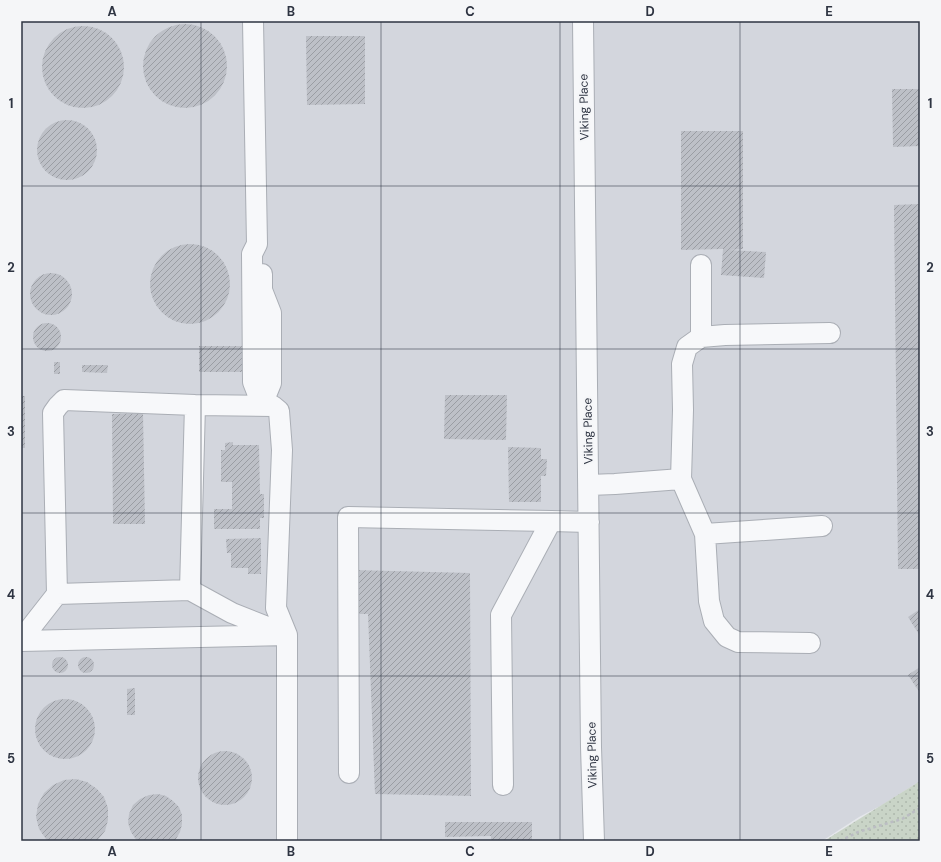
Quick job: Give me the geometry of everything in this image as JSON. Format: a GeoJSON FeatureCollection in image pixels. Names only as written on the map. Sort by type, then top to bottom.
{"type":"FeatureCollection","features":[{"type":"Feature","properties":{"kind":"street"},"geometry":{"type":"LineString","coordinates":[[253,21],[257,244],[252,254],[253,382],[262,405]]}},
{"type":"Feature","properties":{"kind":"street","name":"Viking Place"},"geometry":{"type":"LineString","coordinates":[[583,21],[591,747],[594,841]]}},
{"type":"Feature","properties":{"kind":"street"},"geometry":{"type":"LineString","coordinates":[[701,265],[701,337]]}},
{"type":"Feature","properties":{"kind":"street"},"geometry":{"type":"LineString","coordinates":[[810,643],[738,642],[727,636],[714,621],[709,601],[705,534],[681,479],[683,410],[682,364],[687,347],[701,337],[725,335],[830,333]]}},
{"type":"Feature","properties":{"kind":"street"},"geometry":{"type":"LineString","coordinates":[[21,641],[57,594],[53,413],[64,400],[195,405],[273,406],[279,411],[282,450],[276,608],[287,635],[287,841]]}},
{"type":"Feature","properties":{"kind":"street"},"geometry":{"type":"LineString","coordinates":[[190,590],[195,405]]}},
{"type":"Feature","properties":{"kind":"street"},"geometry":{"type":"LineString","coordinates":[[589,485],[681,479]]}},
{"type":"Feature","properties":{"kind":"street"},"geometry":{"type":"LineString","coordinates":[[348,773],[348,517],[589,522]]}},
{"type":"Feature","properties":{"kind":"street"},"geometry":{"type":"LineString","coordinates":[[503,786],[501,615],[551,521]]}},
{"type":"Feature","properties":{"kind":"street"},"geometry":{"type":"LineString","coordinates":[[705,534],[822,526]]}},
{"type":"Feature","properties":{"kind":"street"},"geometry":{"type":"LineString","coordinates":[[57,594],[190,590],[232,613],[287,635]]}},
{"type":"Feature","properties":{"kind":"street"},"geometry":{"type":"LineString","coordinates":[[21,641],[287,635]]}},
{"type":"Feature","properties":{"kind":"path"},"geometry":{"type":"LineString","coordinates":[[840,841],[858,832],[902,819],[920,808]]}},
{"type":"Feature","properties":{"kind":"shaded area"},"geometry":{"type":"Polygon","coordinates":[[[21,21],[920,21],[920,781],[822,841],[21,841],[21,21]]]}},
{"type":"Feature","properties":{"kind":"shaded area"},"geometry":{"type":"Polygon","coordinates":[[[920,781],[920,841],[824,841],[920,781]]]}},
{"type":"Feature","properties":{"kind":"building"},"geometry":{"type":"Polygon","coordinates":[[[177,24],[193,24],[209,31],[220,42],[227,58],[227,74],[224,82],[215,96],[209,101],[193,108],[177,108],[161,101],[150,90],[143,74],[143,58],[150,42],[161,31],[177,24]]]}},
{"type":"Feature","properties":{"kind":"building"},"geometry":{"type":"Polygon","coordinates":[[[83,26],[99,29],[112,38],[121,51],[124,67],[121,83],[112,96],[99,105],[83,108],[67,105],[54,96],[45,83],[42,67],[45,51],[54,38],[67,29],[83,26]]]}},
{"type":"Feature","properties":{"kind":"building"},"geometry":{"type":"Polygon","coordinates":[[[306,36],[365,36],[365,104],[307,105],[306,36]]]}},
{"type":"Feature","properties":{"kind":"building"},"geometry":{"type":"Polygon","coordinates":[[[892,89],[920,89],[920,146],[893,147],[892,89]]]}},
{"type":"Feature","properties":{"kind":"building"},"geometry":{"type":"Polygon","coordinates":[[[67,120],[84,125],[92,133],[97,150],[92,167],[84,175],[67,180],[50,175],[42,167],[37,150],[42,133],[50,125],[67,120]]]}},
{"type":"Feature","properties":{"kind":"building"},"geometry":{"type":"Polygon","coordinates":[[[681,131],[743,131],[743,249],[730,250],[766,252],[764,278],[721,275],[723,249],[681,250],[681,131]]]}},
{"type":"Feature","properties":{"kind":"building"},"geometry":{"type":"Polygon","coordinates":[[[920,204],[920,569],[898,569],[894,205],[920,204]]]}},
{"type":"Feature","properties":{"kind":"building"},"geometry":{"type":"Polygon","coordinates":[[[182,244],[198,244],[219,255],[230,276],[230,292],[219,313],[198,324],[182,324],[168,318],[161,313],[156,306],[150,292],[150,276],[156,262],[161,255],[168,250],[182,244]]]}},
{"type":"Feature","properties":{"kind":"building"},"geometry":{"type":"Polygon","coordinates":[[[47,273],[55,273],[66,279],[72,290],[72,298],[66,309],[55,315],[47,315],[36,309],[30,298],[30,290],[36,279],[47,273]]]}},
{"type":"Feature","properties":{"kind":"building"},"geometry":{"type":"Polygon","coordinates":[[[47,323],[53,324],[57,327],[60,331],[60,343],[57,347],[53,350],[47,351],[41,350],[37,347],[34,343],[33,337],[34,331],[37,327],[41,324],[47,323]]]}},
{"type":"Feature","properties":{"kind":"building"},"geometry":{"type":"Polygon","coordinates":[[[199,346],[243,346],[243,372],[199,372],[199,346]]]}},
{"type":"Feature","properties":{"kind":"building"},"geometry":{"type":"Polygon","coordinates":[[[54,362],[60,362],[60,374],[54,374],[54,362]]]}},
{"type":"Feature","properties":{"kind":"building"},"geometry":{"type":"Polygon","coordinates":[[[82,365],[108,365],[107,373],[82,372],[82,365]]]}},
{"type":"Feature","properties":{"kind":"building"},"geometry":{"type":"Polygon","coordinates":[[[445,395],[507,395],[506,440],[444,439],[445,395]]]}},
{"type":"Feature","properties":{"kind":"building"},"geometry":{"type":"Polygon","coordinates":[[[21,396],[25,396],[25,448],[21,448],[21,396]]]}},
{"type":"Feature","properties":{"kind":"building"},"geometry":{"type":"Polygon","coordinates":[[[143,413],[145,524],[113,524],[112,414],[143,413]]]}},
{"type":"Feature","properties":{"kind":"building"},"geometry":{"type":"Polygon","coordinates":[[[233,442],[233,445],[259,445],[260,494],[264,494],[264,518],[260,518],[260,529],[214,529],[214,509],[232,509],[232,482],[221,482],[221,450],[225,450],[225,443],[233,442]]]}},
{"type":"Feature","properties":{"kind":"building"},"geometry":{"type":"Polygon","coordinates":[[[508,447],[541,448],[541,459],[547,459],[546,476],[541,476],[541,502],[509,502],[508,447]]]}},
{"type":"Feature","properties":{"kind":"building"},"geometry":{"type":"Polygon","coordinates":[[[261,538],[261,574],[248,574],[248,568],[231,568],[231,553],[227,553],[226,539],[261,538]]]}},
{"type":"Feature","properties":{"kind":"building"},"geometry":{"type":"Polygon","coordinates":[[[353,570],[470,573],[471,796],[375,794],[368,614],[356,614],[353,570]]]}},
{"type":"Feature","properties":{"kind":"building"},"geometry":{"type":"Polygon","coordinates":[[[920,609],[920,636],[908,617],[920,609]]]}},
{"type":"Feature","properties":{"kind":"building"},"geometry":{"type":"Polygon","coordinates":[[[57,657],[63,657],[68,662],[66,671],[63,673],[57,673],[52,668],[52,662],[57,657]]]}},
{"type":"Feature","properties":{"kind":"building"},"geometry":{"type":"Polygon","coordinates":[[[83,657],[89,657],[94,662],[92,671],[89,673],[83,673],[78,668],[78,662],[83,657]]]}},
{"type":"Feature","properties":{"kind":"building"},"geometry":{"type":"Polygon","coordinates":[[[920,667],[920,693],[908,675],[920,667]]]}},
{"type":"Feature","properties":{"kind":"building"},"geometry":{"type":"Polygon","coordinates":[[[135,688],[135,715],[127,715],[127,689],[135,688]]]}},
{"type":"Feature","properties":{"kind":"building"},"geometry":{"type":"Polygon","coordinates":[[[65,699],[82,704],[90,712],[95,729],[90,746],[82,754],[65,759],[48,754],[40,746],[35,729],[40,712],[48,704],[65,699]]]}},
{"type":"Feature","properties":{"kind":"building"},"geometry":{"type":"Polygon","coordinates":[[[225,751],[235,753],[244,759],[250,768],[252,778],[250,788],[244,797],[235,803],[225,805],[215,803],[206,797],[200,788],[198,778],[200,768],[206,759],[215,753],[225,751]]]}},
{"type":"Feature","properties":{"kind":"building"},"geometry":{"type":"Polygon","coordinates":[[[76,779],[87,782],[97,789],[104,797],[108,808],[108,820],[105,831],[97,841],[48,841],[39,829],[36,817],[38,804],[44,793],[53,785],[64,780],[76,779]]]}},
{"type":"Feature","properties":{"kind":"building"},"geometry":{"type":"Polygon","coordinates":[[[158,794],[166,796],[179,807],[182,815],[180,832],[173,841],[137,841],[131,832],[128,823],[129,814],[133,805],[140,799],[149,795],[158,794]]]}},
{"type":"Feature","properties":{"kind":"building"},"geometry":{"type":"Polygon","coordinates":[[[445,822],[532,822],[532,841],[491,841],[491,836],[445,837],[445,822]]]}}]}
